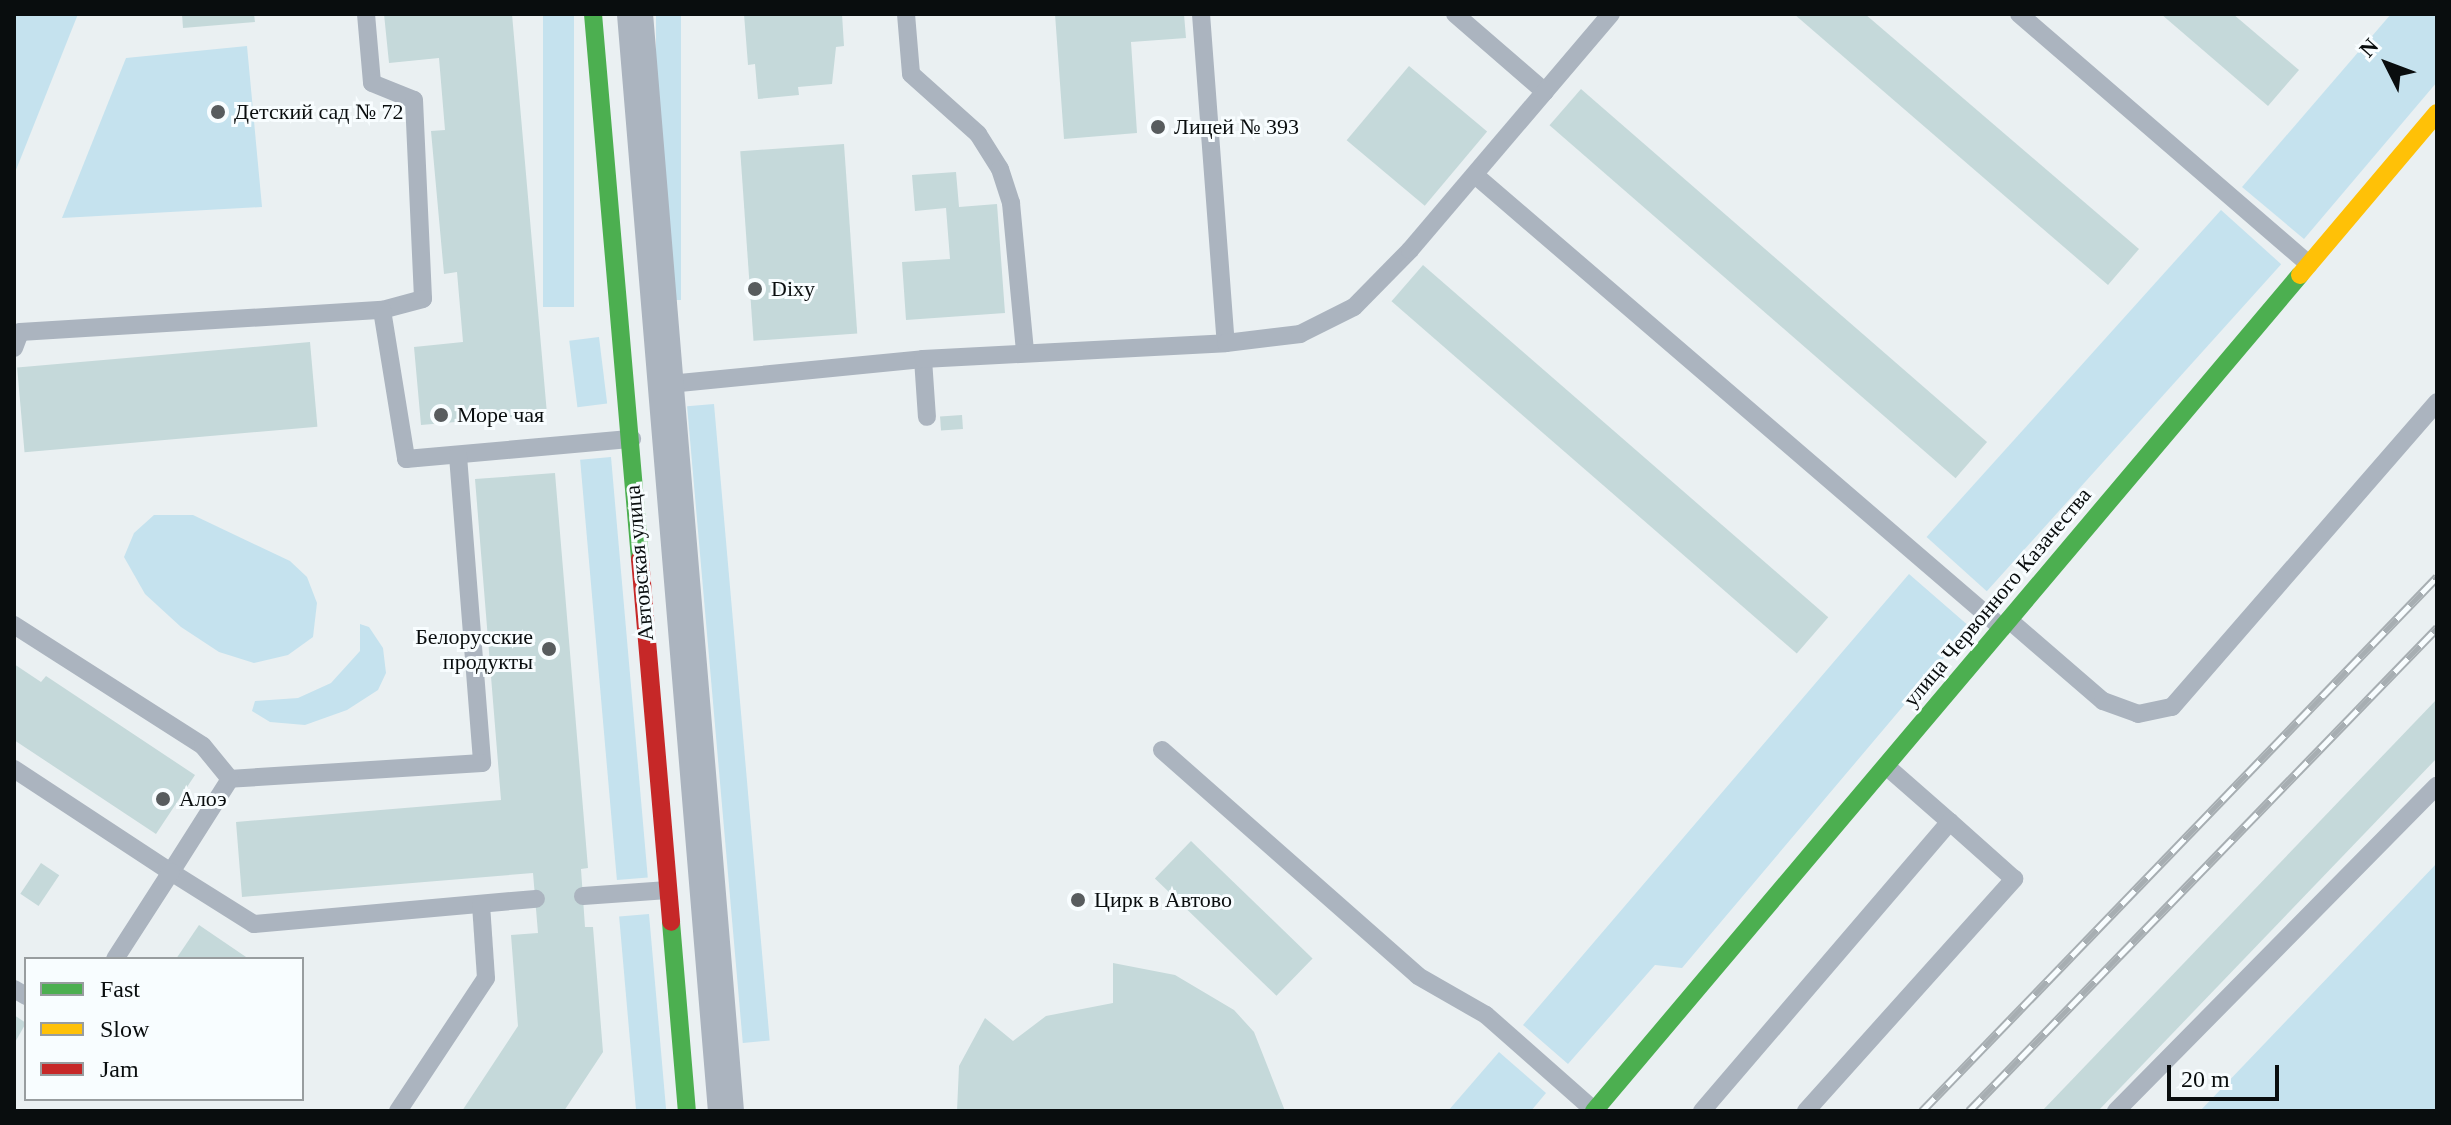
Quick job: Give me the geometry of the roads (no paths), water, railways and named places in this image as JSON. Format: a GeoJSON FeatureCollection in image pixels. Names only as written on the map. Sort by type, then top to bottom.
{"type":"FeatureCollection","features":[{"type":"Feature","properties":{"kind":"street","name":"Автовская улица"},"geometry":{"type":"LineString","coordinates":[[593,14],[687,1111]]}},
{"type":"Feature","properties":{"kind":"street","name":"Автовская улица"},"geometry":{"type":"LineString","coordinates":[[635,14],[726,1111]]}},
{"type":"Feature","properties":{"kind":"street","name":"улица Червонного Казачества"},"geometry":{"type":"LineString","coordinates":[[1594,1111],[2437,113]]}},
{"type":"Feature","properties":{"kind":"lane"},"geometry":{"type":"LineString","coordinates":[[14,348],[20,332],[382,310],[423,299],[414,100],[372,83],[366,14]]}},
{"type":"Feature","properties":{"kind":"lane"},"geometry":{"type":"LineString","coordinates":[[906,14],[911,74],[978,134],[1000,169],[1011,203],[1025,351]]}},
{"type":"Feature","properties":{"kind":"lane"},"geometry":{"type":"LineString","coordinates":[[1201,14],[1226,343]]}},
{"type":"Feature","properties":{"kind":"lane"},"geometry":{"type":"LineString","coordinates":[[1455,14],[1545,92]]}},
{"type":"Feature","properties":{"kind":"lane"},"geometry":{"type":"LineString","coordinates":[[624,388],[923,359],[1025,351],[1226,343],[1300,334],[1354,307],[1475,175],[1611,14]]}},
{"type":"Feature","properties":{"kind":"lane"},"geometry":{"type":"LineString","coordinates":[[2019,14],[2309,264]]}},
{"type":"Feature","properties":{"kind":"lane"},"geometry":{"type":"LineString","coordinates":[[1475,175],[2005,624],[2103,701],[2138,714],[2172,707],[2437,402]]}},
{"type":"Feature","properties":{"kind":"lane"},"geometry":{"type":"LineString","coordinates":[[382,310],[406,459],[670,435]]}},
{"type":"Feature","properties":{"kind":"lane"},"geometry":{"type":"LineString","coordinates":[[923,359],[927,417]]}},
{"type":"Feature","properties":{"kind":"lane"},"geometry":{"type":"LineString","coordinates":[[230,779],[482,763],[458,456]]}},
{"type":"Feature","properties":{"kind":"lane"},"geometry":{"type":"LineString","coordinates":[[14,625],[203,746],[230,779]]}},
{"type":"Feature","properties":{"kind":"lane"},"geometry":{"type":"LineString","coordinates":[[1162,750],[1418,976],[1486,1015],[1594,1111]]}},
{"type":"Feature","properties":{"kind":"lane"},"geometry":{"type":"LineString","coordinates":[[1806,1111],[2014,879],[1886,766]]}},
{"type":"Feature","properties":{"kind":"lane"},"geometry":{"type":"LineString","coordinates":[[14,769],[254,924],[536,899]]}},
{"type":"Feature","properties":{"kind":"lane"},"geometry":{"type":"LineString","coordinates":[[116,957],[230,779]]}},
{"type":"Feature","properties":{"kind":"lane"},"geometry":{"type":"LineString","coordinates":[[2116,1111],[2437,786]]}},
{"type":"Feature","properties":{"kind":"lane"},"geometry":{"type":"LineString","coordinates":[[1702,1111],[1950,822]]}},
{"type":"Feature","properties":{"kind":"lane"},"geometry":{"type":"LineString","coordinates":[[583,896],[708,887]]}},
{"type":"Feature","properties":{"kind":"lane"},"geometry":{"type":"LineString","coordinates":[[398,1111],[486,978],[481,904]]}},
{"type":"Feature","properties":{"kind":"railway"},"geometry":{"type":"LineString","coordinates":[[1922,1111],[2437,577]]}},
{"type":"Feature","properties":{"kind":"railway"},"geometry":{"type":"LineString","coordinates":[[1969,1111],[2437,628]]}},
{"type":"Feature","properties":{"kind":"place","name":"Детский сад № 72"},"geometry":{"type":"Point","coordinates":[218,112]}},
{"type":"Feature","properties":{"kind":"place","name":"Лицей № 393"},"geometry":{"type":"Point","coordinates":[1158,127]}},
{"type":"Feature","properties":{"kind":"place","name":"Dixy"},"geometry":{"type":"Point","coordinates":[755,289]}},
{"type":"Feature","properties":{"kind":"place","name":"Море чая"},"geometry":{"type":"Point","coordinates":[441,415]}},
{"type":"Feature","properties":{"kind":"place","name":"Белорусские продукты"},"geometry":{"type":"Point","coordinates":[549,649]}},
{"type":"Feature","properties":{"kind":"place","name":"Алоэ"},"geometry":{"type":"Point","coordinates":[163,799]}},
{"type":"Feature","properties":{"kind":"place","name":"Цирк в Автово"},"geometry":{"type":"Point","coordinates":[1078,900]}}]}
